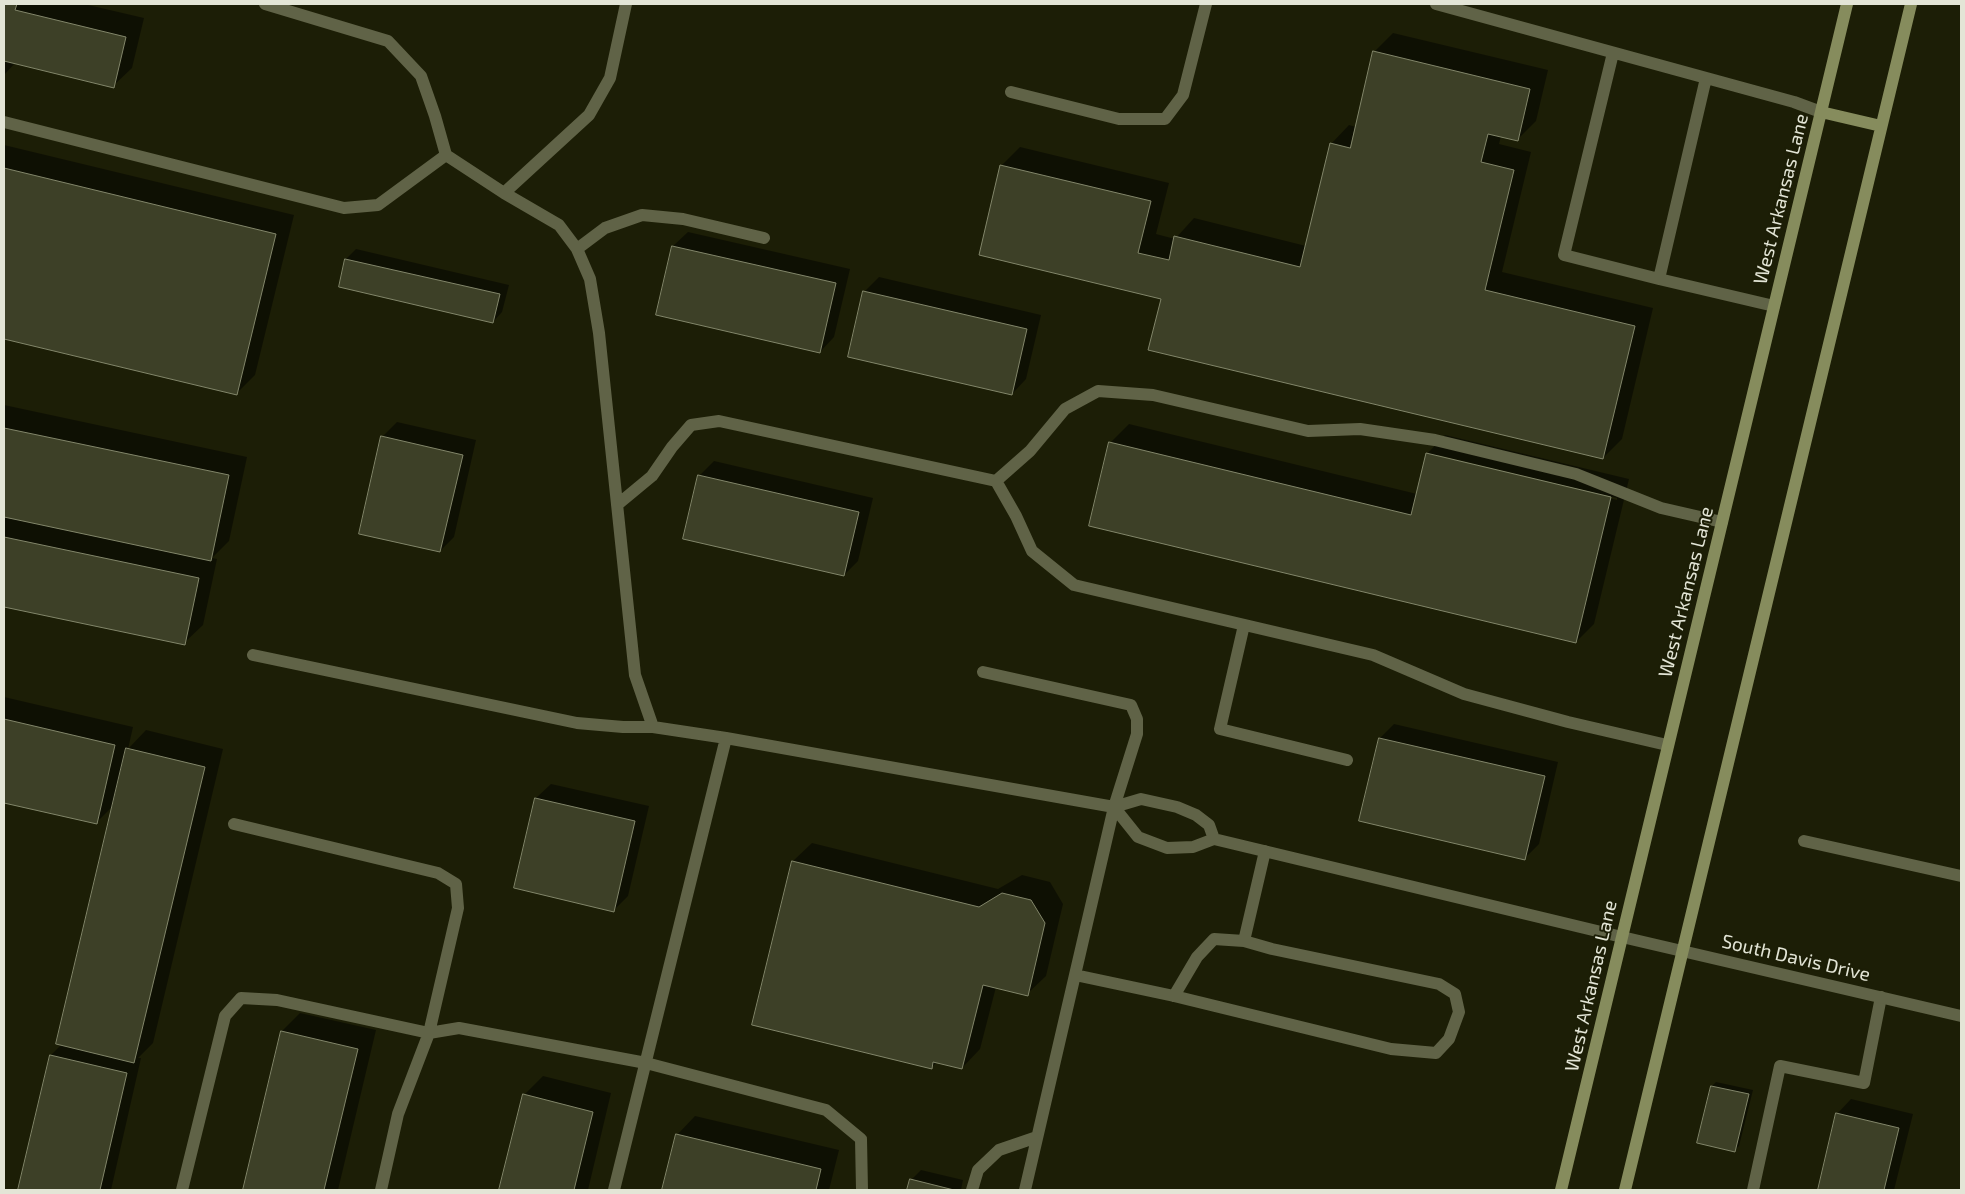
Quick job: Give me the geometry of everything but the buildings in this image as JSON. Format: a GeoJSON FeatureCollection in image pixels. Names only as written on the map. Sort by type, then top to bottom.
{"type":"FeatureCollection","features":[{"type":"Feature","properties":{"kind":"main road","name":"West Arkansas Lane"},"geometry":{"type":"LineString","coordinates":[[1561,1190],[1847,4]]}},
{"type":"Feature","properties":{"kind":"main road"},"geometry":{"type":"LineString","coordinates":[[1625,1190],[1911,4]]}},
{"type":"Feature","properties":{"kind":"main road"},"geometry":{"type":"LineString","coordinates":[[1821,112],[1882,126]]}},
{"type":"Feature","properties":{"kind":"street"},"geometry":{"type":"LineString","coordinates":[[264,4],[388,41],[421,76],[446,155],[504,193],[559,225],[577,249],[590,279],[599,333],[635,675],[654,727]]}},
{"type":"Feature","properties":{"kind":"street"},"geometry":{"type":"LineString","coordinates":[[504,193],[589,115],[610,78],[626,4]]}},
{"type":"Feature","properties":{"kind":"street"},"geometry":{"type":"LineString","coordinates":[[1011,92],[1119,119],[1165,119],[1183,95],[1206,4]]}},
{"type":"Feature","properties":{"kind":"street"},"geometry":{"type":"LineString","coordinates":[[1436,4],[1794,102],[1821,112]]}},
{"type":"Feature","properties":{"kind":"street"},"geometry":{"type":"LineString","coordinates":[[1613,53],[1564,255],[1774,306]]}},
{"type":"Feature","properties":{"kind":"street"},"geometry":{"type":"LineString","coordinates":[[1659,279],[1706,78]]}},
{"type":"Feature","properties":{"kind":"street"},"geometry":{"type":"LineString","coordinates":[[4,122],[344,208],[378,205],[446,155]]}},
{"type":"Feature","properties":{"kind":"street"},"geometry":{"type":"LineString","coordinates":[[577,249],[605,228],[642,215],[683,219],[764,238]]}},
{"type":"Feature","properties":{"kind":"street"},"geometry":{"type":"LineString","coordinates":[[996,481],[1030,451],[1065,409],[1098,391],[1153,395],[1308,431],[1360,429],[1435,440],[1576,474],[1661,508],[1722,522]]}},
{"type":"Feature","properties":{"kind":"street"},"geometry":{"type":"LineString","coordinates":[[617,505],[652,476],[672,447],[692,425],[719,421],[996,481],[1016,516],[1032,551],[1074,586],[1373,656],[1464,694],[1568,722],[1668,745]]}},
{"type":"Feature","properties":{"kind":"street"},"geometry":{"type":"LineString","coordinates":[[1244,625],[1220,729],[1347,760]]}},
{"type":"Feature","properties":{"kind":"street"},"geometry":{"type":"LineString","coordinates":[[253,656],[577,724],[654,727],[726,738],[1114,807],[1141,799],[1177,807],[1196,815],[1209,825],[1214,839],[1193,847],[1167,848],[1138,837],[1114,807]]}},
{"type":"Feature","properties":{"kind":"street"},"geometry":{"type":"LineString","coordinates":[[983,672],[1131,705],[1136,719],[1138,734],[1114,807],[1025,1190]]}},
{"type":"Feature","properties":{"kind":"street"},"geometry":{"type":"LineString","coordinates":[[614,1190],[726,738]]}},
{"type":"Feature","properties":{"kind":"street"},"geometry":{"type":"LineString","coordinates":[[234,824],[438,873],[456,884],[458,908],[429,1033],[398,1114],[381,1190]]}},
{"type":"Feature","properties":{"kind":"street","name":"South Davis Drive"},"geometry":{"type":"LineString","coordinates":[[1214,839],[1961,1016]]}},
{"type":"Feature","properties":{"kind":"street"},"geometry":{"type":"LineString","coordinates":[[1804,841],[1961,876]]}},
{"type":"Feature","properties":{"kind":"street"},"geometry":{"type":"LineString","coordinates":[[1244,941],[1265,851]]}},
{"type":"Feature","properties":{"kind":"street"},"geometry":{"type":"LineString","coordinates":[[1075,974],[1391,1049],[1436,1053],[1449,1039],[1459,1012],[1455,994],[1439,984],[1272,949],[1244,941],[1214,939],[1197,957],[1174,996]]}},
{"type":"Feature","properties":{"kind":"street"},"geometry":{"type":"LineString","coordinates":[[1752,1190],[1780,1066],[1864,1083],[1881,997]]}},
{"type":"Feature","properties":{"kind":"street"},"geometry":{"type":"LineString","coordinates":[[182,1190],[225,1016],[241,998],[278,1000],[429,1033],[459,1028],[646,1063],[826,1110],[861,1139],[862,1190]]}},
{"type":"Feature","properties":{"kind":"street"},"geometry":{"type":"LineString","coordinates":[[972,1190],[978,1170],[999,1150],[1037,1137]]}}]}
